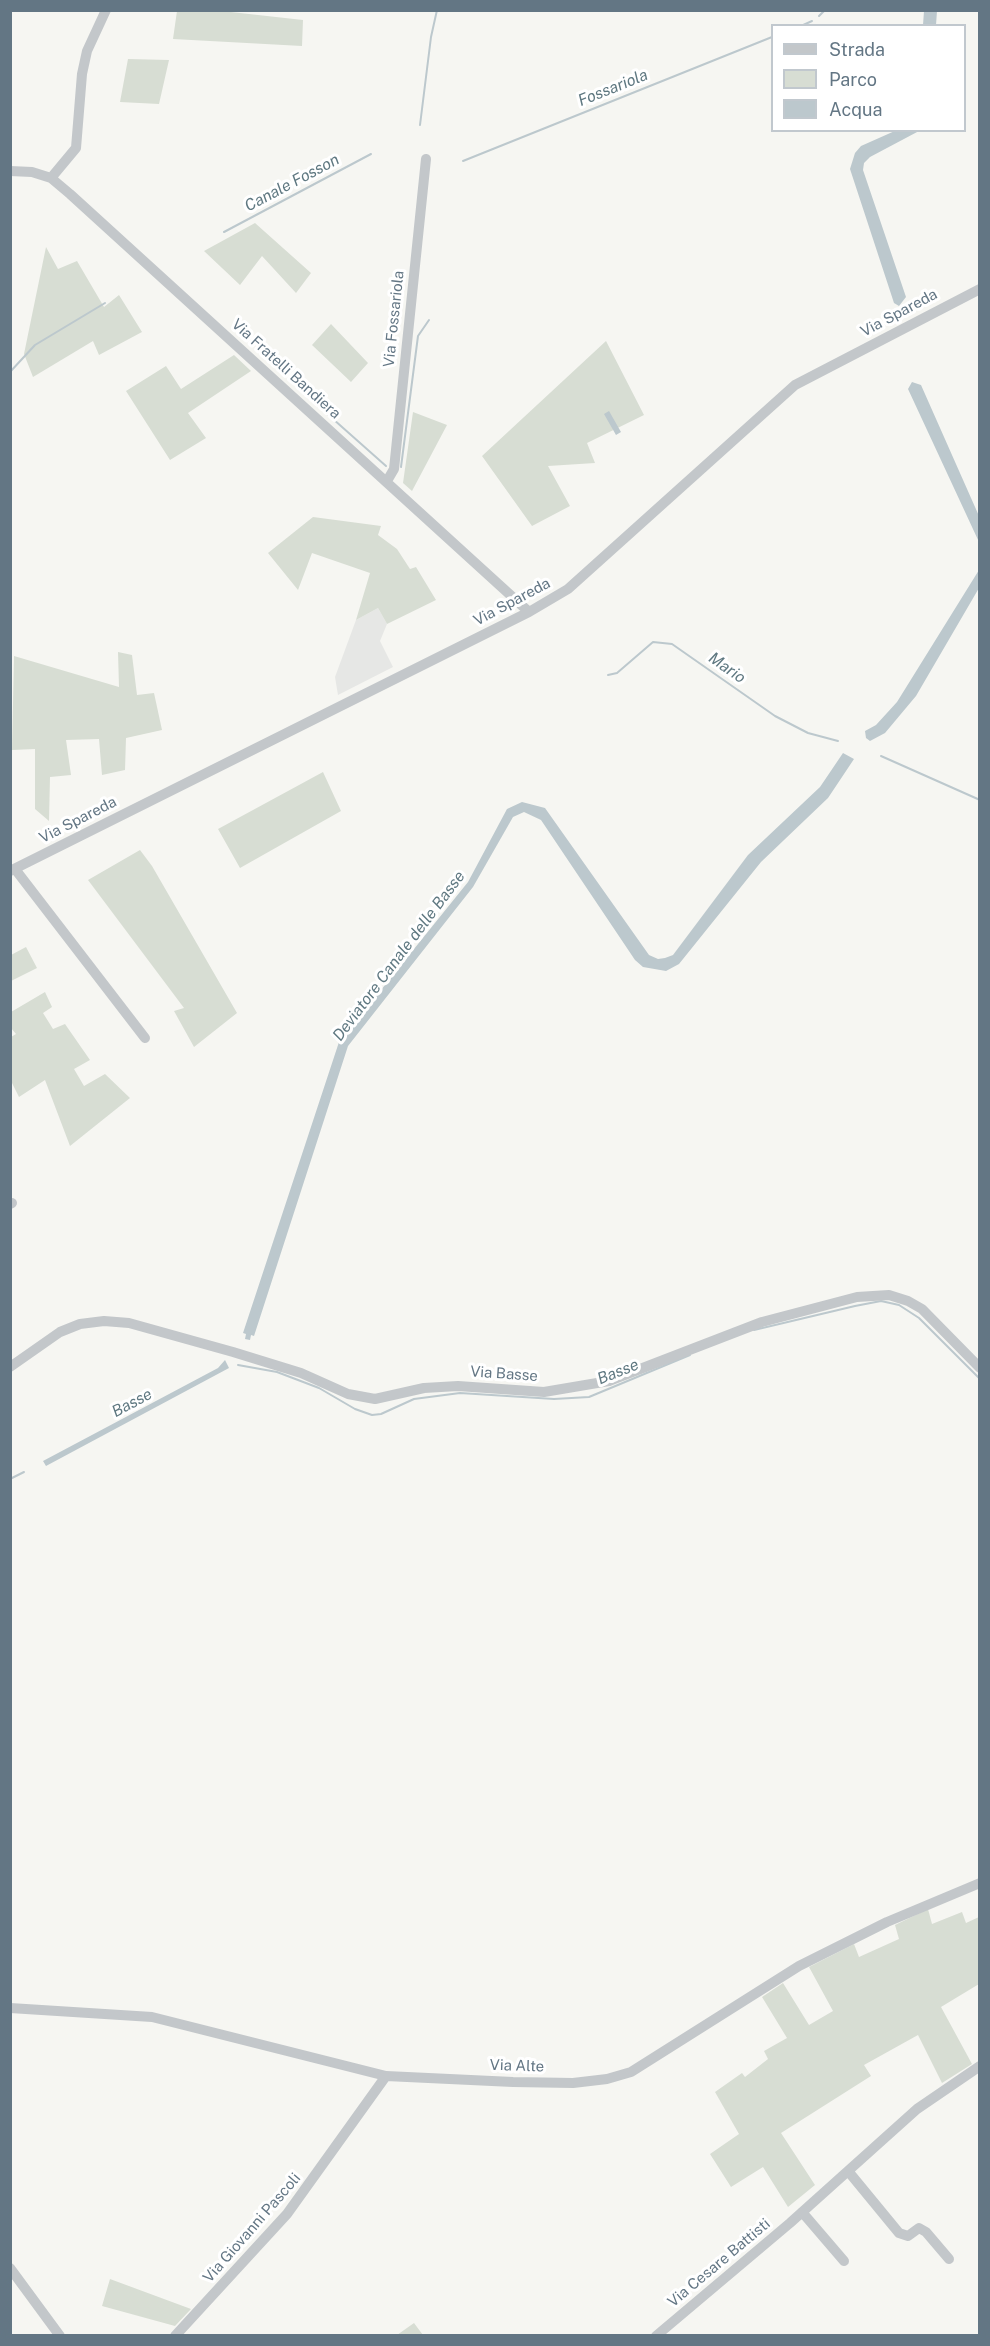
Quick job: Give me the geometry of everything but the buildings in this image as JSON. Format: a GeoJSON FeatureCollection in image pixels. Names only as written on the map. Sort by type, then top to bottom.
{"type":"FeatureCollection","features":[{"type":"Feature","properties":{"kind":"street"},"geometry":{"type":"LineString","coordinates":[[51,178],[76,148],[82,74],[87,51],[106,10]]}},
{"type":"Feature","properties":{"kind":"street","name":"Via Fossariola"},"geometry":{"type":"LineString","coordinates":[[387,481],[394,469],[426,159]]}},
{"type":"Feature","properties":{"kind":"street","name":"Via Fratelli Bandiera"},"geometry":{"type":"LineString","coordinates":[[10,171],[32,172],[51,178],[529,612]]}},
{"type":"Feature","properties":{"kind":"street","name":"Via Spareda"},"geometry":{"type":"LineString","coordinates":[[13,870],[529,612],[568,589],[795,386],[980,289]]}},
{"type":"Feature","properties":{"kind":"street"},"geometry":{"type":"LineString","coordinates":[[13,870],[145,1038]]}},
{"type":"Feature","properties":{"kind":"street","name":"Via Basse"},"geometry":{"type":"LineString","coordinates":[[10,1367],[60,1332],[80,1324],[104,1321],[129,1323],[233,1352],[301,1373],[348,1394],[375,1399],[424,1388],[447,1386],[544,1392],[609,1381],[762,1322],[856,1297],[889,1295],[908,1301],[922,1309],[980,1368]]}},
{"type":"Feature","properties":{"kind":"street","name":"Via Alte"},"geometry":{"type":"LineString","coordinates":[[10,2008],[152,2017],[386,2076],[573,2083],[607,2079],[631,2072],[799,1966],[887,1922],[980,1883]]}},
{"type":"Feature","properties":{"kind":"street","name":"Via Cesare Battisti"},"geometry":{"type":"LineString","coordinates":[[656,2336],[802,2212],[917,2109],[980,2066]]}},
{"type":"Feature","properties":{"kind":"street","name":"Via Giovanni Pascoli"},"geometry":{"type":"LineString","coordinates":[[175,2336],[287,2214],[386,2076]]}},
{"type":"Feature","properties":{"kind":"street"},"geometry":{"type":"LineString","coordinates":[[848,2171],[899,2233],[908,2236],[919,2228],[926,2232],[949,2259]]}},
{"type":"Feature","properties":{"kind":"street"},"geometry":{"type":"LineString","coordinates":[[802,2212],[844,2261]]}},
{"type":"Feature","properties":{"kind":"street"},"geometry":{"type":"LineString","coordinates":[[10,2268],[60,2336]]}},
{"type":"Feature","properties":{"kind":"shaded area"},"geometry":{"type":"Polygon","coordinates":[[[378,608],[387,624],[380,641],[393,667],[338,695],[335,677],[356,620],[378,608]]]}},
{"type":"Feature","properties":{"kind":"green space"},"geometry":{"type":"Polygon","coordinates":[[[177,11],[222,11],[303,20],[302,46],[173,39],[177,11]]]}},
{"type":"Feature","properties":{"kind":"green space"},"geometry":{"type":"Polygon","coordinates":[[[128,59],[169,60],[159,104],[120,102],[128,59]]]}},
{"type":"Feature","properties":{"kind":"green space"},"geometry":{"type":"Polygon","coordinates":[[[255,223],[311,273],[296,293],[262,256],[240,285],[204,251],[255,223]]]}},
{"type":"Feature","properties":{"kind":"green space"},"geometry":{"type":"Polygon","coordinates":[[[46,247],[58,269],[77,261],[104,307],[119,295],[142,332],[99,355],[93,341],[33,377],[24,354],[46,247]]]}},
{"type":"Feature","properties":{"kind":"green space"},"geometry":{"type":"Polygon","coordinates":[[[331,324],[368,363],[351,382],[312,345],[331,324]]]}},
{"type":"Feature","properties":{"kind":"green space"},"geometry":{"type":"Polygon","coordinates":[[[606,341],[644,415],[587,443],[595,463],[548,466],[570,506],[532,526],[482,456],[606,341]]]}},
{"type":"Feature","properties":{"kind":"green space"},"geometry":{"type":"Polygon","coordinates":[[[234,355],[251,371],[188,413],[206,438],[170,460],[126,391],[166,366],[181,389],[234,355]]]}},
{"type":"Feature","properties":{"kind":"green space"},"geometry":{"type":"Polygon","coordinates":[[[413,412],[447,425],[412,491],[403,483],[413,412]]]}},
{"type":"Feature","properties":{"kind":"green space"},"geometry":{"type":"Polygon","coordinates":[[[313,517],[381,526],[378,535],[397,549],[410,569],[416,567],[436,600],[387,624],[378,608],[356,620],[370,573],[312,553],[298,590],[268,553],[313,517]]]}},
{"type":"Feature","properties":{"kind":"green space"},"geometry":{"type":"Polygon","coordinates":[[[118,652],[132,655],[137,695],[154,693],[162,730],[126,738],[125,770],[102,775],[99,739],[66,740],[71,775],[50,777],[49,821],[35,809],[35,749],[12,750],[14,656],[119,687],[118,652]]]}},
{"type":"Feature","properties":{"kind":"green space"},"geometry":{"type":"Polygon","coordinates":[[[323,772],[341,811],[240,868],[218,829],[323,772]]]}},
{"type":"Feature","properties":{"kind":"green space"},"geometry":{"type":"Polygon","coordinates":[[[140,850],[152,866],[237,1013],[194,1047],[174,1011],[184,1008],[88,880],[140,850]]]}},
{"type":"Feature","properties":{"kind":"green space"},"geometry":{"type":"Polygon","coordinates":[[[26,947],[37,968],[11,981],[11,955],[26,947]]]}},
{"type":"Feature","properties":{"kind":"green space"},"geometry":{"type":"Polygon","coordinates":[[[45,992],[52,1007],[43,1013],[53,1029],[65,1024],[90,1060],[74,1069],[84,1086],[105,1074],[130,1098],[70,1146],[45,1080],[19,1097],[11,1081],[11,1037],[16,1034],[11,1028],[11,1012],[45,992]]]}},
{"type":"Feature","properties":{"kind":"green space"},"geometry":{"type":"Polygon","coordinates":[[[928,1909],[932,1924],[962,1912],[966,1923],[979,1917],[979,1984],[941,2007],[972,2064],[942,2083],[918,2035],[864,2065],[871,2076],[781,2133],[815,2185],[788,2207],[763,2167],[731,2187],[710,2154],[739,2134],[715,2092],[742,2073],[745,2077],[768,2059],[764,2051],[787,2038],[762,1997],[783,1983],[809,2025],[833,2011],[809,1967],[854,1944],[859,1957],[899,1939],[895,1925],[928,1909]]]}},
{"type":"Feature","properties":{"kind":"green space"},"geometry":{"type":"Polygon","coordinates":[[[110,2279],[191,2309],[175,2326],[102,2306],[110,2279]]]}},
{"type":"Feature","properties":{"kind":"green space"},"geometry":{"type":"Polygon","coordinates":[[[414,2323],[423,2335],[397,2335],[414,2323]]]}},
{"type":"Feature","properties":{"kind":"water"},"geometry":{"type":"Polygon","coordinates":[[[924,11],[937,11],[936,24],[923,24],[924,11]]]}},
{"type":"Feature","properties":{"kind":"water"},"geometry":{"type":"Polygon","coordinates":[[[892,132],[917,132],[870,157],[864,163],[863,170],[906,297],[899,306],[894,303],[850,169],[855,153],[861,146],[892,132]]]}},
{"type":"Feature","properties":{"kind":"water"},"geometry":{"type":"Polygon","coordinates":[[[912,382],[921,385],[979,516],[979,542],[908,389],[912,382]]]}},
{"type":"Feature","properties":{"kind":"water"},"geometry":{"type":"Polygon","coordinates":[[[609,411],[621,432],[616,435],[604,414],[609,411]]]}},
{"type":"Feature","properties":{"kind":"water"},"geometry":{"type":"Polygon","coordinates":[[[979,570],[979,588],[916,696],[885,733],[870,741],[866,738],[865,731],[876,725],[897,702],[979,570]]]}},
{"type":"Feature","properties":{"kind":"water"},"geometry":{"type":"Polygon","coordinates":[[[843,753],[854,759],[828,798],[761,862],[679,964],[666,971],[643,967],[635,960],[541,820],[524,812],[513,817],[473,887],[348,1046],[254,1336],[251,1335],[250,1340],[245,1339],[246,1334],[243,1333],[339,1042],[468,882],[507,809],[522,802],[545,808],[649,955],[658,959],[665,958],[673,955],[748,855],[820,787],[843,753]]]}},
{"type":"Feature","properties":{"kind":"water"},"geometry":{"type":"Polygon","coordinates":[[[225,1360],[229,1368],[46,1466],[43,1461],[218,1368],[225,1360]]]}},
{"type":"Feature","properties":{"kind":"waterway","name":"Canale Fosson"},"geometry":{"type":"LineString","coordinates":[[420,125],[431,37],[437,10]]}},
{"type":"Feature","properties":{"kind":"waterway","name":"Fossariola"},"geometry":{"type":"LineString","coordinates":[[819,16],[825,10]]}},
{"type":"Feature","properties":{"kind":"waterway","name":"Fossariola"},"geometry":{"type":"LineString","coordinates":[[805,24],[812,21]]}},
{"type":"Feature","properties":{"kind":"waterway","name":"Fossariola"},"geometry":{"type":"LineString","coordinates":[[463,161],[771,37]]}},
{"type":"Feature","properties":{"kind":"waterway","name":"Canale Fosson"},"geometry":{"type":"LineString","coordinates":[[224,232],[371,154]]}},
{"type":"Feature","properties":{"kind":"waterway"},"geometry":{"type":"LineString","coordinates":[[10,372],[35,345],[105,303]]}},
{"type":"Feature","properties":{"kind":"waterway","name":"Fossariola"},"geometry":{"type":"LineString","coordinates":[[401,467],[418,336],[429,320]]}},
{"type":"Feature","properties":{"kind":"waterway"},"geometry":{"type":"LineString","coordinates":[[324,411],[386,466]]}},
{"type":"Feature","properties":{"kind":"waterway","name":"Mario"},"geometry":{"type":"LineString","coordinates":[[608,675],[617,673],[653,642],[672,644],[775,716],[808,733],[838,741]]}},
{"type":"Feature","properties":{"kind":"waterway","name":"Mario"},"geometry":{"type":"LineString","coordinates":[[881,756],[980,800]]}},
{"type":"Feature","properties":{"kind":"waterway","name":"Basse"},"geometry":{"type":"LineString","coordinates":[[754,1330],[881,1301],[899,1305],[919,1318],[980,1379]]}},
{"type":"Feature","properties":{"kind":"waterway","name":"Basse"},"geometry":{"type":"LineString","coordinates":[[238,1365],[277,1372],[319,1388],[355,1409],[372,1415],[381,1414],[414,1399],[460,1393],[554,1399],[589,1397],[690,1355]]}},
{"type":"Feature","properties":{"kind":"waterway","name":"Basse"},"geometry":{"type":"LineString","coordinates":[[10,1479],[24,1472]]}},
{"type":"Feature","properties":{"kind":"water label","name":"Deviatore Canale delle Basse"},"geometry":{"type":"Point","coordinates":[399,956]}}]}
